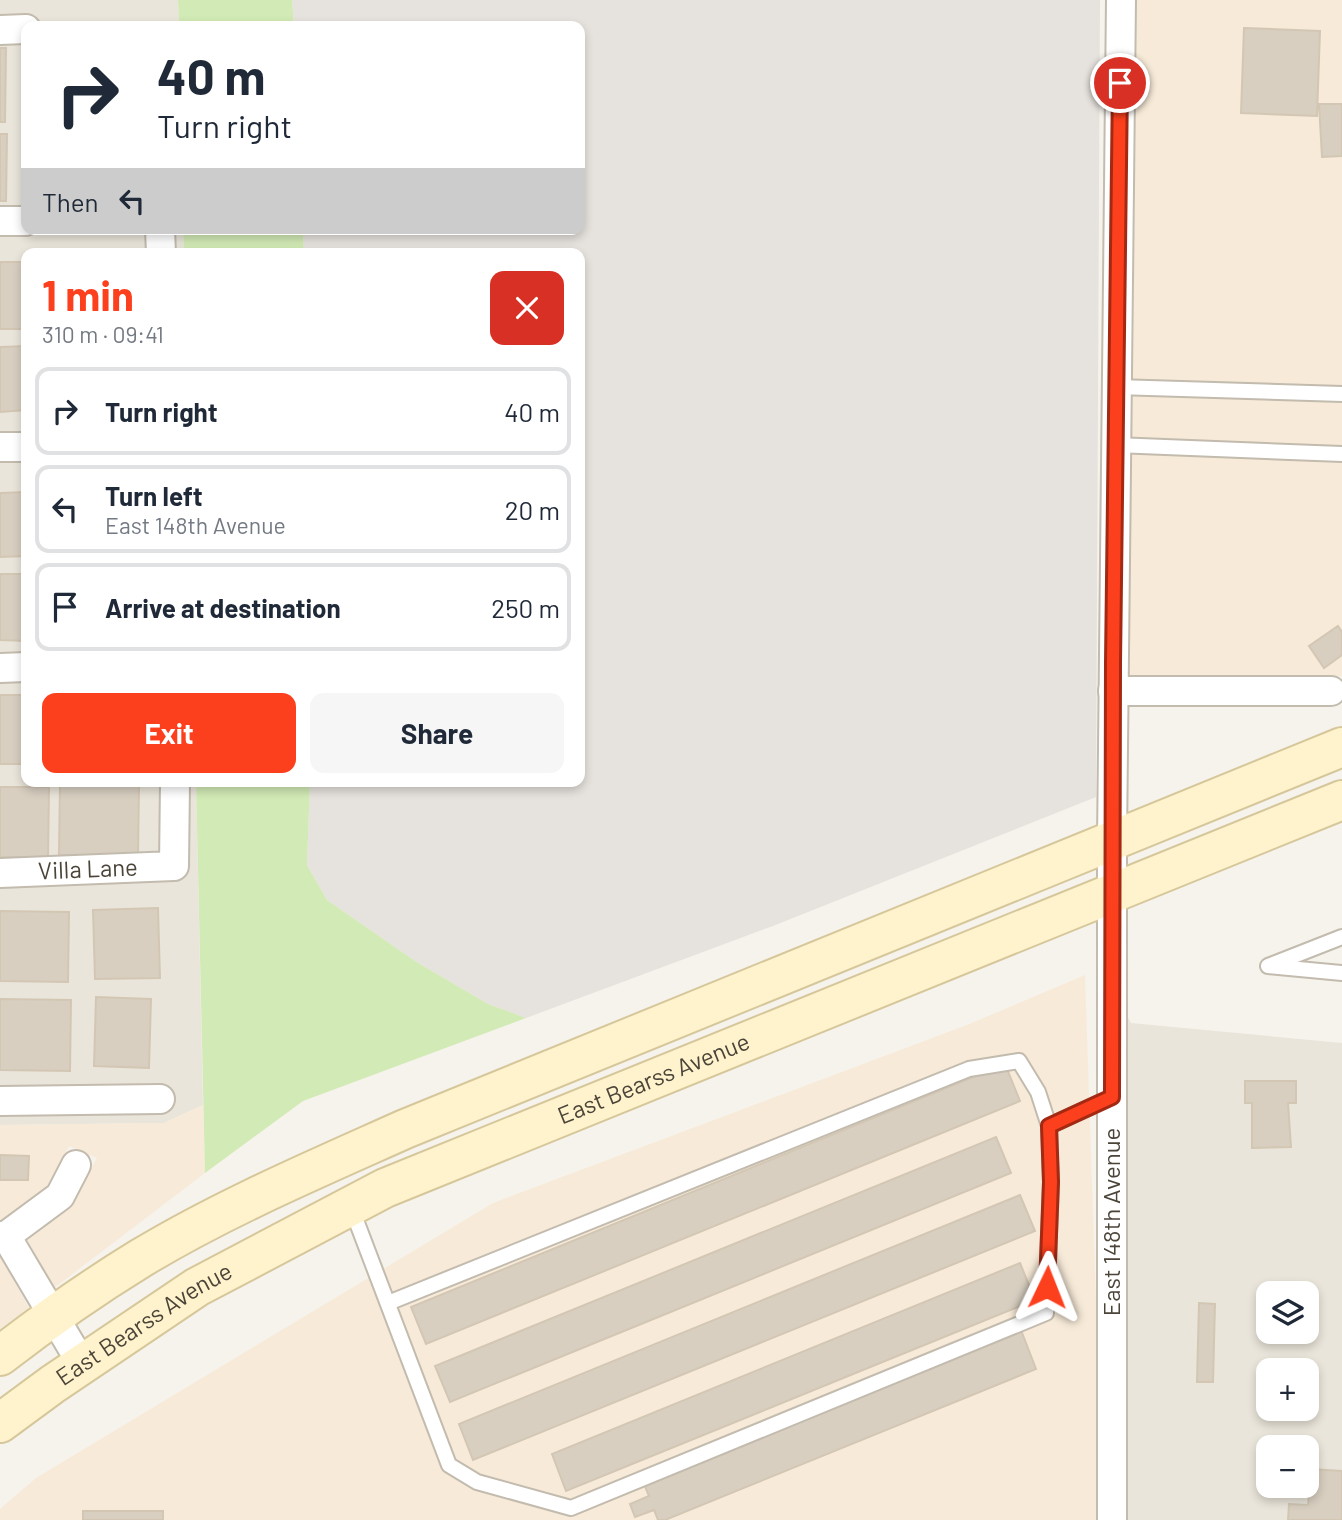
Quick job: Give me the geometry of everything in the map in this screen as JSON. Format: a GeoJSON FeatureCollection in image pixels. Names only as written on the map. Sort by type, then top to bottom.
{"type":"FeatureCollection","features":[{"type":"Feature","properties":{"kind":"main road","name":"East Bearss Avenue"},"geometry":{"type":"LineString","coordinates":[[0,1356],[52,1317],[140,1258],[279,1186],[405,1129],[1342,747]]}},
{"type":"Feature","properties":{"kind":"main road","name":"East Bearss Avenue"},"geometry":{"type":"LineString","coordinates":[[0,1423],[197,1287],[385,1188],[1342,800]]}},
{"type":"Feature","properties":{"kind":"street","name":"East 148th Avenue"},"geometry":{"type":"LineString","coordinates":[[1112,1520],[1112,841],[1121,0]]}},
{"type":"Feature","properties":{"kind":"street"},"geometry":{"type":"LineString","coordinates":[[0,30],[21,29]]}},
{"type":"Feature","properties":{"kind":"street"},"geometry":{"type":"LineString","coordinates":[[0,221],[21,220]]}},
{"type":"Feature","properties":{"kind":"street"},"geometry":{"type":"LineString","coordinates":[[0,447],[21,447]]}},
{"type":"Feature","properties":{"kind":"street"},"geometry":{"type":"LineString","coordinates":[[0,668],[21,667]]}},
{"type":"Feature","properties":{"kind":"street"},"geometry":{"type":"LineString","coordinates":[[1113,691],[1331,691]]}},
{"type":"Feature","properties":{"kind":"street","name":"Villa Lane"},"geometry":{"type":"LineString","coordinates":[[0,873],[174,866],[175,787]]}},
{"type":"Feature","properties":{"kind":"street"},"geometry":{"type":"LineString","coordinates":[[0,1101],[160,1099]]}},
{"type":"Feature","properties":{"kind":"street"},"geometry":{"type":"LineString","coordinates":[[76,1165],[60,1196],[3,1236],[82,1364]]}},
{"type":"Feature","properties":{"kind":"lane"},"geometry":{"type":"LineString","coordinates":[[1116,387],[1342,394]]}},
{"type":"Feature","properties":{"kind":"lane"},"geometry":{"type":"LineString","coordinates":[[1115,445],[1342,454]]}},
{"type":"Feature","properties":{"kind":"lane"},"geometry":{"type":"LineString","coordinates":[[1342,937],[1268,965],[1342,973]]}},
{"type":"Feature","properties":{"kind":"lane"},"geometry":{"type":"LineString","coordinates":[[350,1206],[449,1465],[477,1482],[570,1508],[1046,1313],[1051,1182],[1049,1126],[1038,1092],[1019,1061],[969,1069],[388,1303]]}},
{"type":"Feature","properties":{"kind":"lane"},"geometry":{"type":"LineString","coordinates":[[1049,1126],[1112,1097]]}},
{"type":"Feature","properties":{"kind":"shaded area"},"geometry":{"type":"Polygon","coordinates":[[[0,0],[178,0],[179,21],[21,21],[21,235],[183,235],[184,248],[21,248],[21,787],[196,787],[203,1105],[164,1123],[0,1125],[0,0]]]}},
{"type":"Feature","properties":{"kind":"shaded area"},"geometry":{"type":"Polygon","coordinates":[[[292,0],[1100,0],[1096,797],[773,926],[526,1018],[488,1004],[415,961],[327,900],[307,865],[310,787],[585,787],[585,248],[304,248],[303,235],[585,235],[585,21],[294,21],[292,0]]]}},
{"type":"Feature","properties":{"kind":"shaded area"},"geometry":{"type":"Polygon","coordinates":[[[1137,0],[1342,0],[1342,676],[1129,676],[1137,0]]]}},
{"type":"Feature","properties":{"kind":"shaded area"},"geometry":{"type":"Polygon","coordinates":[[[1085,975],[1096,1303],[1096,1520],[0,1520],[0,1509],[36,1478],[493,1203],[967,1025],[1085,975]]]}},
{"type":"Feature","properties":{"kind":"shaded area"},"geometry":{"type":"Polygon","coordinates":[[[1128,1018],[1131,1023],[1342,1043],[1342,1520],[1128,1520],[1128,1018]]]}},
{"type":"Feature","properties":{"kind":"shaded area"},"geometry":{"type":"Polygon","coordinates":[[[203,1105],[205,1173],[54,1288],[27,1239],[70,1207],[97,1158],[69,1146],[47,1187],[0,1221],[0,1125],[164,1123],[203,1105]]]}},
{"type":"Feature","properties":{"kind":"shaded area"},"geometry":{"type":"Polygon","coordinates":[[[0,1256],[29,1308],[0,1329],[0,1256]]]}},
{"type":"Feature","properties":{"kind":"green space"},"geometry":{"type":"Polygon","coordinates":[[[178,0],[292,0],[294,21],[179,21],[178,0]]]}},
{"type":"Feature","properties":{"kind":"green space"},"geometry":{"type":"Polygon","coordinates":[[[183,235],[303,235],[304,248],[184,248],[183,235]]]}},
{"type":"Feature","properties":{"kind":"green space"},"geometry":{"type":"Polygon","coordinates":[[[196,787],[310,787],[307,865],[327,900],[415,961],[488,1004],[526,1018],[303,1101],[205,1173],[196,787]]]}},
{"type":"Feature","properties":{"kind":"building"},"geometry":{"type":"Polygon","coordinates":[[[1244,28],[1320,31],[1317,116],[1241,113],[1244,28]]]}},
{"type":"Feature","properties":{"kind":"building"},"geometry":{"type":"Polygon","coordinates":[[[0,48],[6,48],[5,122],[0,122],[0,48]]]}},
{"type":"Feature","properties":{"kind":"building"},"geometry":{"type":"Polygon","coordinates":[[[1319,104],[1342,104],[1342,156],[1322,157],[1319,104]]]}},
{"type":"Feature","properties":{"kind":"building"},"geometry":{"type":"Polygon","coordinates":[[[0,134],[7,134],[6,201],[0,201],[0,134]]]}},
{"type":"Feature","properties":{"kind":"building"},"geometry":{"type":"Polygon","coordinates":[[[0,262],[21,262],[21,329],[0,329],[0,262]]]}},
{"type":"Feature","properties":{"kind":"building"},"geometry":{"type":"Polygon","coordinates":[[[21,346],[21,410],[0,412],[0,347],[21,346]]]}},
{"type":"Feature","properties":{"kind":"building"},"geometry":{"type":"Polygon","coordinates":[[[21,492],[21,556],[0,557],[0,493],[21,492]]]}},
{"type":"Feature","properties":{"kind":"building"},"geometry":{"type":"Polygon","coordinates":[[[0,574],[21,574],[21,641],[0,640],[0,574]]]}},
{"type":"Feature","properties":{"kind":"building"},"geometry":{"type":"Polygon","coordinates":[[[1338,626],[1342,632],[1342,655],[1324,668],[1309,646],[1338,626]]]}},
{"type":"Feature","properties":{"kind":"building"},"geometry":{"type":"Polygon","coordinates":[[[0,695],[21,695],[21,764],[0,764],[0,695]]]}},
{"type":"Feature","properties":{"kind":"building"},"geometry":{"type":"Polygon","coordinates":[[[0,787],[49,787],[48,858],[0,857],[0,787]]]}},
{"type":"Feature","properties":{"kind":"building"},"geometry":{"type":"Polygon","coordinates":[[[60,787],[139,787],[138,856],[59,855],[60,787]]]}},
{"type":"Feature","properties":{"kind":"building"},"geometry":{"type":"Polygon","coordinates":[[[158,908],[160,978],[95,979],[93,910],[158,908]]]}},
{"type":"Feature","properties":{"kind":"building"},"geometry":{"type":"Polygon","coordinates":[[[0,911],[69,912],[68,982],[0,981],[0,911]]]}},
{"type":"Feature","properties":{"kind":"building"},"geometry":{"type":"Polygon","coordinates":[[[96,997],[151,999],[149,1068],[94,1066],[96,997]]]}},
{"type":"Feature","properties":{"kind":"building"},"geometry":{"type":"Polygon","coordinates":[[[0,999],[71,1000],[70,1071],[0,1070],[0,999]]]}},
{"type":"Feature","properties":{"kind":"building"},"geometry":{"type":"Polygon","coordinates":[[[1005,1064],[1020,1101],[426,1344],[411,1307],[1005,1064]]]}},
{"type":"Feature","properties":{"kind":"building"},"geometry":{"type":"Polygon","coordinates":[[[1245,1081],[1296,1081],[1296,1103],[1288,1103],[1291,1147],[1252,1148],[1252,1103],[1245,1103],[1245,1081]]]}},
{"type":"Feature","properties":{"kind":"building"},"geometry":{"type":"Polygon","coordinates":[[[996,1137],[1011,1173],[450,1402],[435,1366],[996,1137]]]}},
{"type":"Feature","properties":{"kind":"building"},"geometry":{"type":"Polygon","coordinates":[[[0,1155],[29,1156],[28,1180],[0,1180],[0,1155]]]}},
{"type":"Feature","properties":{"kind":"building"},"geometry":{"type":"Polygon","coordinates":[[[1020,1195],[1035,1231],[473,1460],[459,1424],[1020,1195]]]}},
{"type":"Feature","properties":{"kind":"building"},"geometry":{"type":"Polygon","coordinates":[[[1020,1263],[1035,1300],[566,1491],[552,1454],[1020,1263]]]}},
{"type":"Feature","properties":{"kind":"building"},"geometry":{"type":"Polygon","coordinates":[[[1199,1303],[1215,1304],[1213,1382],[1197,1382],[1199,1303]]]}},
{"type":"Feature","properties":{"kind":"building"},"geometry":{"type":"Polygon","coordinates":[[[1021,1330],[1036,1369],[665,1520],[658,1520],[654,1510],[635,1517],[630,1504],[649,1496],[644,1484],[1021,1330]]]}},
{"type":"Feature","properties":{"kind":"building"},"geometry":{"type":"Polygon","coordinates":[[[1319,1470],[1342,1471],[1342,1520],[1288,1520],[1289,1504],[1308,1505],[1309,1498],[1319,1498],[1319,1470]]]}},
{"type":"Feature","properties":{"kind":"building"},"geometry":{"type":"Polygon","coordinates":[[[83,1511],[163,1511],[163,1520],[83,1520],[83,1511]]]}},
{"type":"Feature","properties":{"kind":"route"},"geometry":{"type":"LineString","coordinates":[[1047,1287],[1051,1182],[1049,1126],[1112,1097],[1113,663],[1120,83]]}}]}
